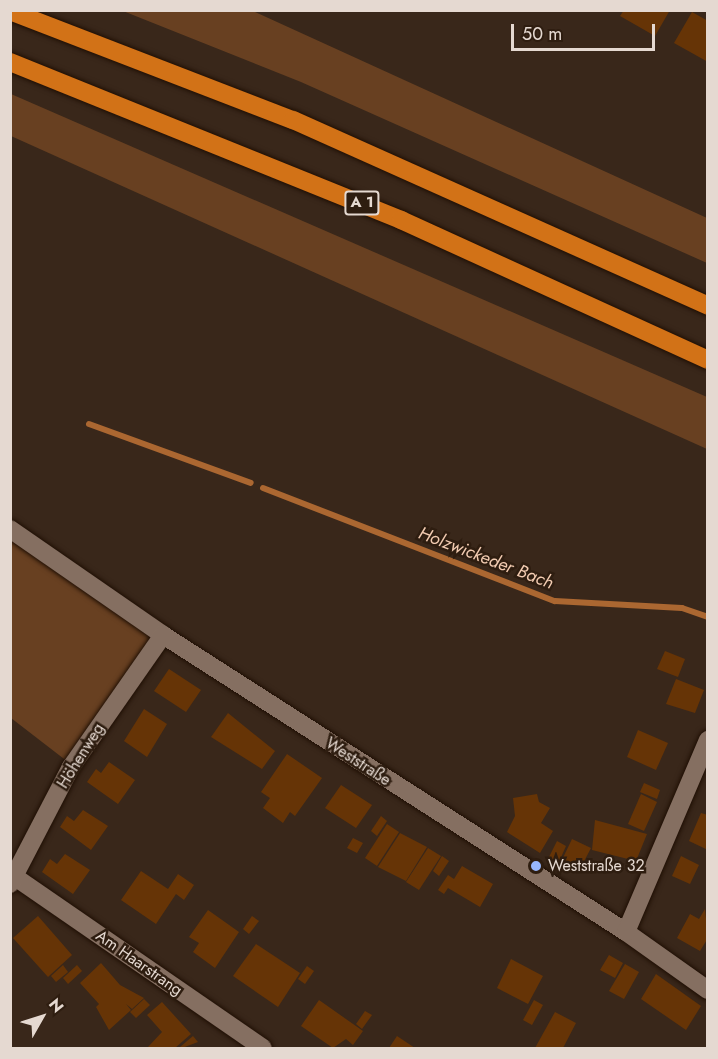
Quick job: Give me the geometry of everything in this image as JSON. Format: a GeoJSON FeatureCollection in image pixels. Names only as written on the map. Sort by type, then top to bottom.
{"type":"FeatureCollection","features":[{"type":"Feature","properties":{"kind":"highway"},"geometry":{"type":"LineString","coordinates":[[10,11],[293,120],[708,306]]}},
{"type":"Feature","properties":{"kind":"highway","name":"A 1"},"geometry":{"type":"LineString","coordinates":[[10,62],[390,215],[708,360]]}},
{"type":"Feature","properties":{"kind":"street","name":"Weststraße"},"geometry":{"type":"LineString","coordinates":[[10,529],[163,635],[626,932],[708,990]]}},
{"type":"Feature","properties":{"kind":"street","name":"Höhenweg"},"geometry":{"type":"LineString","coordinates":[[13,880],[71,767],[163,635]]}},
{"type":"Feature","properties":{"kind":"street"},"geometry":{"type":"LineString","coordinates":[[626,932],[708,740]]}},
{"type":"Feature","properties":{"kind":"street","name":"Am Haarstrang"},"geometry":{"type":"LineString","coordinates":[[13,880],[263,1048]]}},
{"type":"Feature","properties":{"kind":"shaded area"},"geometry":{"type":"Polygon","coordinates":[[[123,11],[253,11],[707,218],[707,263],[301,82],[123,11]]]}},
{"type":"Feature","properties":{"kind":"shaded area"},"geometry":{"type":"Polygon","coordinates":[[[11,94],[707,397],[707,449],[11,136],[11,94]]]}},
{"type":"Feature","properties":{"kind":"shaded area"},"geometry":{"type":"Polygon","coordinates":[[[10,537],[154,638],[68,762],[11,718],[10,537]]]}},
{"type":"Feature","properties":{"kind":"building"},"geometry":{"type":"Polygon","coordinates":[[[624,10],[670,10],[655,36],[620,16],[624,10]]]}},
{"type":"Feature","properties":{"kind":"building"},"geometry":{"type":"Polygon","coordinates":[[[692,12],[708,21],[708,62],[674,43],[692,12]]]}},
{"type":"Feature","properties":{"kind":"building"},"geometry":{"type":"Polygon","coordinates":[[[665,651],[685,659],[678,677],[657,669],[665,651]]]}},
{"type":"Feature","properties":{"kind":"building"},"geometry":{"type":"Polygon","coordinates":[[[169,669],[201,690],[186,712],[154,691],[169,669]]]}},
{"type":"Feature","properties":{"kind":"building"},"geometry":{"type":"Polygon","coordinates":[[[676,679],[704,690],[695,713],[666,704],[676,679]]]}},
{"type":"Feature","properties":{"kind":"building"},"geometry":{"type":"Polygon","coordinates":[[[144,709],[167,724],[147,757],[124,741],[144,709]]]}},
{"type":"Feature","properties":{"kind":"building"},"geometry":{"type":"Polygon","coordinates":[[[228,713],[275,751],[262,769],[211,737],[228,713]]]}},
{"type":"Feature","properties":{"kind":"building"},"geometry":{"type":"Polygon","coordinates":[[[638,730],[668,743],[656,770],[627,757],[638,730]]]}},
{"type":"Feature","properties":{"kind":"building"},"geometry":{"type":"Polygon","coordinates":[[[287,754],[322,778],[295,816],[290,812],[283,823],[263,808],[270,798],[261,792],[287,754]]]}},
{"type":"Feature","properties":{"kind":"building"},"geometry":{"type":"Polygon","coordinates":[[[109,762],[135,780],[118,804],[87,782],[96,769],[101,773],[109,762]]]}},
{"type":"Feature","properties":{"kind":"building"},"geometry":{"type":"Polygon","coordinates":[[[644,783],[660,790],[657,799],[640,792],[644,783]]]}},
{"type":"Feature","properties":{"kind":"building"},"geometry":{"type":"Polygon","coordinates":[[[341,785],[372,805],[356,828],[325,808],[341,785]]]}},
{"type":"Feature","properties":{"kind":"building"},"geometry":{"type":"Polygon","coordinates":[[[537,794],[539,802],[550,808],[541,823],[553,831],[540,853],[507,832],[515,816],[513,798],[537,794]]]}},
{"type":"Feature","properties":{"kind":"building"},"geometry":{"type":"Polygon","coordinates":[[[641,794],[657,802],[644,831],[628,824],[641,794]]]}},
{"type":"Feature","properties":{"kind":"building"},"geometry":{"type":"Polygon","coordinates":[[[83,810],[108,826],[91,850],[60,827],[67,816],[74,821],[83,810]]]}},
{"type":"Feature","properties":{"kind":"building"},"geometry":{"type":"Polygon","coordinates":[[[701,813],[708,815],[708,850],[689,841],[701,813]]]}},
{"type":"Feature","properties":{"kind":"building"},"geometry":{"type":"Polygon","coordinates":[[[381,816],[387,821],[377,836],[371,831],[381,816]]]}},
{"type":"Feature","properties":{"kind":"building"},"geometry":{"type":"Polygon","coordinates":[[[595,820],[647,834],[636,861],[592,850],[595,820]]]}},
{"type":"Feature","properties":{"kind":"building"},"geometry":{"type":"Polygon","coordinates":[[[387,824],[399,832],[377,866],[365,858],[387,824]]]}},
{"type":"Feature","properties":{"kind":"building"},"geometry":{"type":"Polygon","coordinates":[[[400,833],[427,847],[406,881],[378,867],[400,833]]]}},
{"type":"Feature","properties":{"kind":"building"},"geometry":{"type":"Polygon","coordinates":[[[353,838],[363,843],[357,853],[347,848],[353,838]]]}},
{"type":"Feature","properties":{"kind":"building"},"geometry":{"type":"Polygon","coordinates":[[[572,839],[591,848],[578,873],[560,864],[572,839]]]}},
{"type":"Feature","properties":{"kind":"building"},"geometry":{"type":"Polygon","coordinates":[[[557,841],[566,846],[559,862],[549,857],[557,841]]]}},
{"type":"Feature","properties":{"kind":"building"},"geometry":{"type":"Polygon","coordinates":[[[428,848],[441,856],[419,890],[406,882],[428,848]]]}},
{"type":"Feature","properties":{"kind":"building"},"geometry":{"type":"Polygon","coordinates":[[[65,854],[90,870],[73,894],[42,872],[50,859],[57,864],[65,854]]]}},
{"type":"Feature","properties":{"kind":"building"},"geometry":{"type":"Polygon","coordinates":[[[442,856],[449,861],[439,876],[433,871],[442,856]]]}},
{"type":"Feature","properties":{"kind":"building"},"geometry":{"type":"Polygon","coordinates":[[[681,856],[699,865],[690,884],[672,876],[681,856]]]}},
{"type":"Feature","properties":{"kind":"building"},"geometry":{"type":"Polygon","coordinates":[[[462,866],[493,884],[480,907],[448,888],[444,894],[438,890],[448,875],[454,879],[462,866]]]}},
{"type":"Feature","properties":{"kind":"building"},"geometry":{"type":"Polygon","coordinates":[[[141,871],[168,889],[178,874],[194,885],[184,900],[176,894],[156,924],[121,900],[141,871]]]}},
{"type":"Feature","properties":{"kind":"building"},"geometry":{"type":"Polygon","coordinates":[[[705,909],[708,938],[700,951],[677,938],[690,914],[699,919],[705,909]]]}},
{"type":"Feature","properties":{"kind":"building"},"geometry":{"type":"Polygon","coordinates":[[[208,910],[239,932],[215,968],[193,952],[199,943],[189,937],[208,910]]]}},
{"type":"Feature","properties":{"kind":"building"},"geometry":{"type":"Polygon","coordinates":[[[38,916],[72,955],[48,977],[13,938],[38,916]]]}},
{"type":"Feature","properties":{"kind":"building"},"geometry":{"type":"Polygon","coordinates":[[[252,916],[259,921],[249,934],[243,929],[252,916]]]}},
{"type":"Feature","properties":{"kind":"building"},"geometry":{"type":"Polygon","coordinates":[[[256,944],[300,973],[278,1007],[233,976],[256,944]]]}},
{"type":"Feature","properties":{"kind":"building"},"geometry":{"type":"Polygon","coordinates":[[[609,955],[623,963],[615,978],[600,970],[609,955]]]}},
{"type":"Feature","properties":{"kind":"building"},"geometry":{"type":"Polygon","coordinates":[[[511,959],[543,976],[528,1004],[497,988],[511,959]]]}},
{"type":"Feature","properties":{"kind":"building"},"geometry":{"type":"Polygon","coordinates":[[[101,963],[120,985],[144,998],[132,1009],[126,1004],[131,1010],[109,1030],[96,1007],[99,1004],[80,983],[101,963]]]}},
{"type":"Feature","properties":{"kind":"building"},"geometry":{"type":"Polygon","coordinates":[[[625,964],[639,972],[624,999],[609,991],[625,964]]]}},
{"type":"Feature","properties":{"kind":"building"},"geometry":{"type":"Polygon","coordinates":[[[63,965],[68,972],[56,982],[51,976],[63,965]]]}},
{"type":"Feature","properties":{"kind":"building"},"geometry":{"type":"Polygon","coordinates":[[[77,965],[82,971],[68,984],[63,978],[77,965]]]}},
{"type":"Feature","properties":{"kind":"building"},"geometry":{"type":"Polygon","coordinates":[[[307,966],[314,971],[305,984],[298,979],[307,966]]]}},
{"type":"Feature","properties":{"kind":"building"},"geometry":{"type":"Polygon","coordinates":[[[656,974],[701,1006],[686,1030],[641,999],[656,974]]]}},
{"type":"Feature","properties":{"kind":"building"},"geometry":{"type":"Polygon","coordinates":[[[144,999],[150,1005],[136,1018],[130,1012],[144,999]]]}},
{"type":"Feature","properties":{"kind":"building"},"geometry":{"type":"Polygon","coordinates":[[[319,1000],[363,1031],[353,1045],[346,1039],[333,1048],[301,1026],[319,1000]]]}},
{"type":"Feature","properties":{"kind":"building"},"geometry":{"type":"Polygon","coordinates":[[[534,1000],[543,1005],[532,1025],[523,1020],[534,1000]]]}},
{"type":"Feature","properties":{"kind":"building"},"geometry":{"type":"Polygon","coordinates":[[[162,1002],[191,1034],[175,1048],[148,1047],[162,1032],[147,1015],[162,1002]]]}},
{"type":"Feature","properties":{"kind":"building"},"geometry":{"type":"Polygon","coordinates":[[[365,1011],[372,1015],[362,1029],[356,1024],[365,1011]]]}},
{"type":"Feature","properties":{"kind":"building"},"geometry":{"type":"Polygon","coordinates":[[[555,1012],[576,1023],[563,1048],[535,1048],[555,1012]]]}},
{"type":"Feature","properties":{"kind":"building"},"geometry":{"type":"Polygon","coordinates":[[[193,1036],[198,1042],[180,1047],[193,1036]]]}},
{"type":"Feature","properties":{"kind":"building"},"geometry":{"type":"Polygon","coordinates":[[[397,1036],[415,1048],[389,1048],[397,1036]]]}},
{"type":"Feature","properties":{"kind":"waterway","name":"Holzwickeder Bach"},"geometry":{"type":"LineString","coordinates":[[89,424],[251,483]]}},
{"type":"Feature","properties":{"kind":"waterway","name":"Holzwickeder Bach"},"geometry":{"type":"LineString","coordinates":[[263,488],[555,601],[682,608],[708,617]]}},
{"type":"Feature","properties":{"kind":"place","name":"Weststraße 32"},"geometry":{"type":"Point","coordinates":[536,866]}}]}
